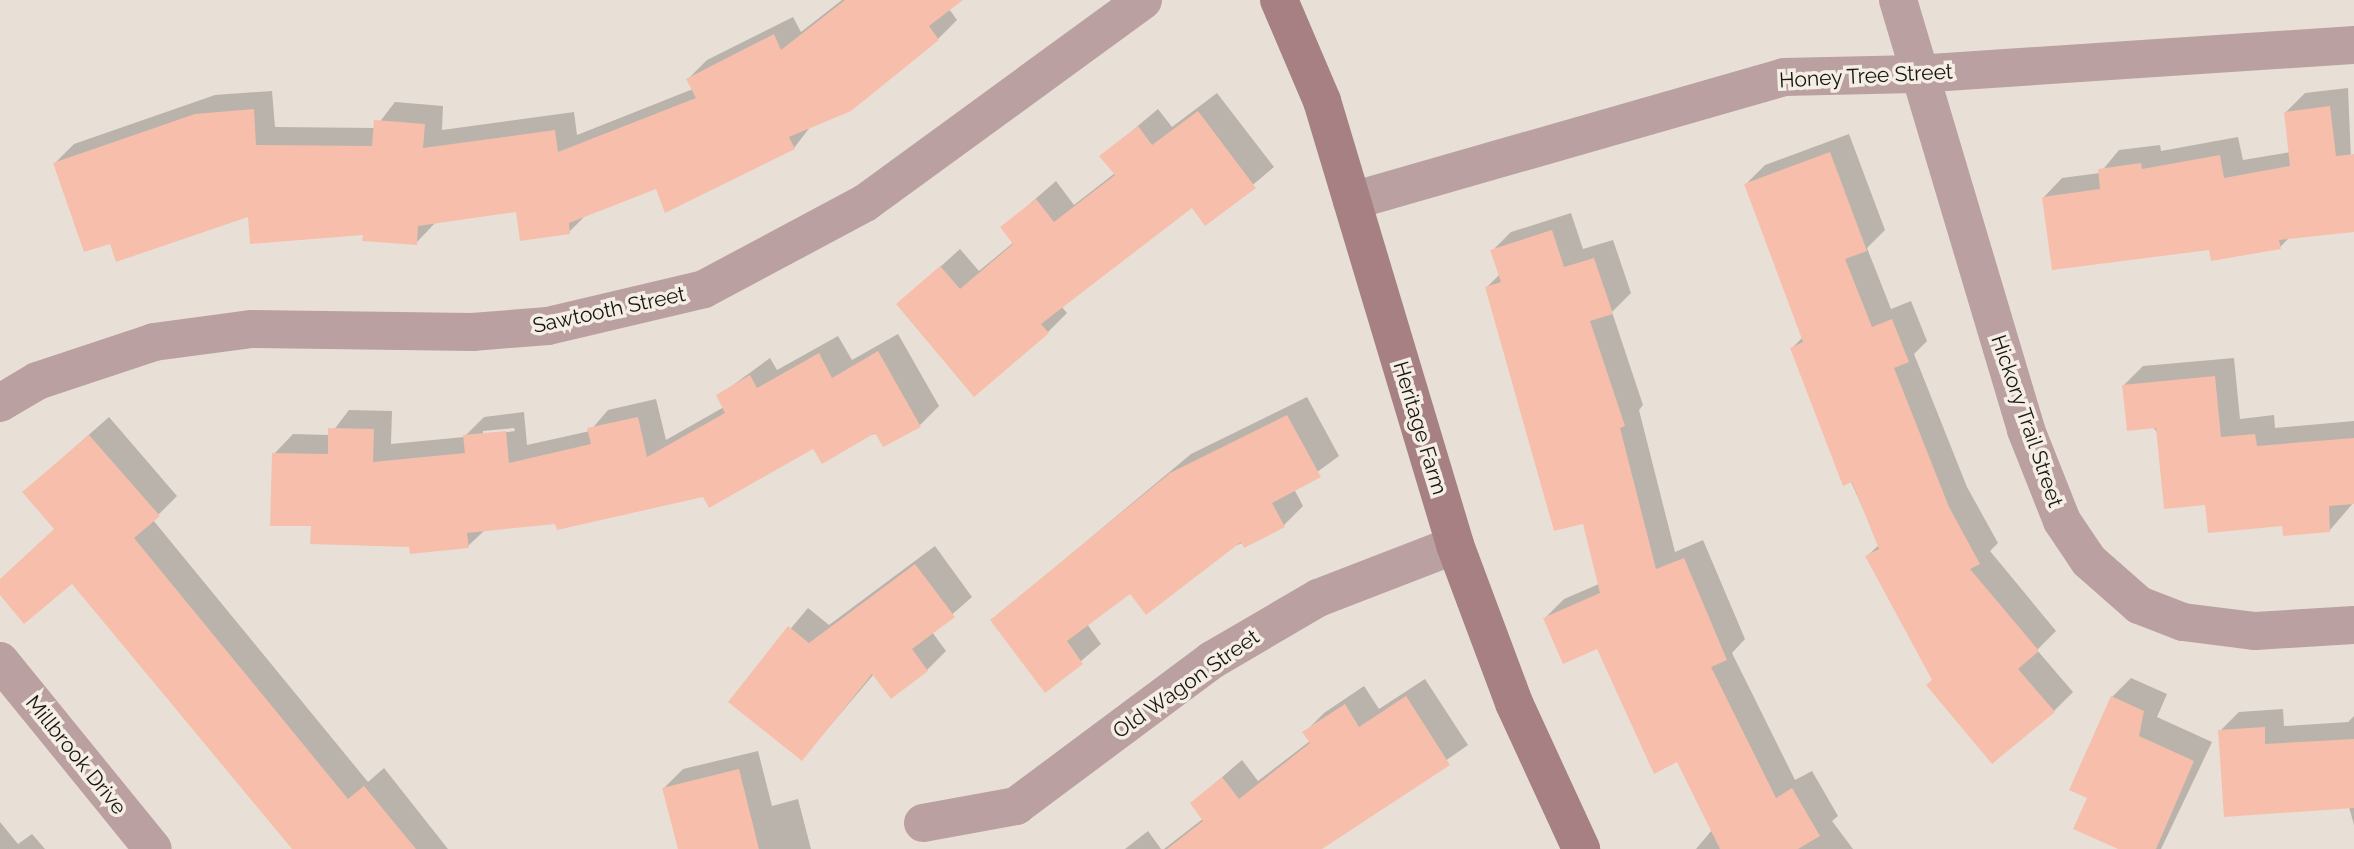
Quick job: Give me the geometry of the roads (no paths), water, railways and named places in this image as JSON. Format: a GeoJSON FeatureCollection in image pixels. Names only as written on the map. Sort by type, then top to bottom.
{"type":"FeatureCollection","features":[{"type":"Feature","properties":{"kind":"street","name":"Sawtooth Street"},"geometry":{"type":"LineString","coordinates":[[0,403],[37,382],[154,342],[252,329],[472,332],[548,326],[704,289],[865,203],[1143,0]]}},
{"type":"Feature","properties":{"kind":"street","name":"Heritage Farm"},"geometry":{"type":"LineString","coordinates":[[1279,0],[1322,101],[1455,545],[1514,704],[1581,849]]}},
{"type":"Feature","properties":{"kind":"street","name":"Hickory Trail Street"},"geometry":{"type":"LineString","coordinates":[[1898,0],[1916,74],[2026,430],[2062,521],[2089,561],[2139,605],[2183,622],[2255,631],[2354,625]]}},
{"type":"Feature","properties":{"kind":"street","name":"Honey Tree Street"},"geometry":{"type":"LineString","coordinates":[[1352,201],[1784,76],[1916,74],[2354,45]]}},
{"type":"Feature","properties":{"kind":"street","name":"Old Wagon Street"},"geometry":{"type":"LineString","coordinates":[[923,823],[1016,806],[1212,660],[1318,598],[1455,545]]}},
{"type":"Feature","properties":{"kind":"street","name":"Millbrook Drive"},"geometry":{"type":"LineString","coordinates":[[0,660],[153,849]]}}]}
